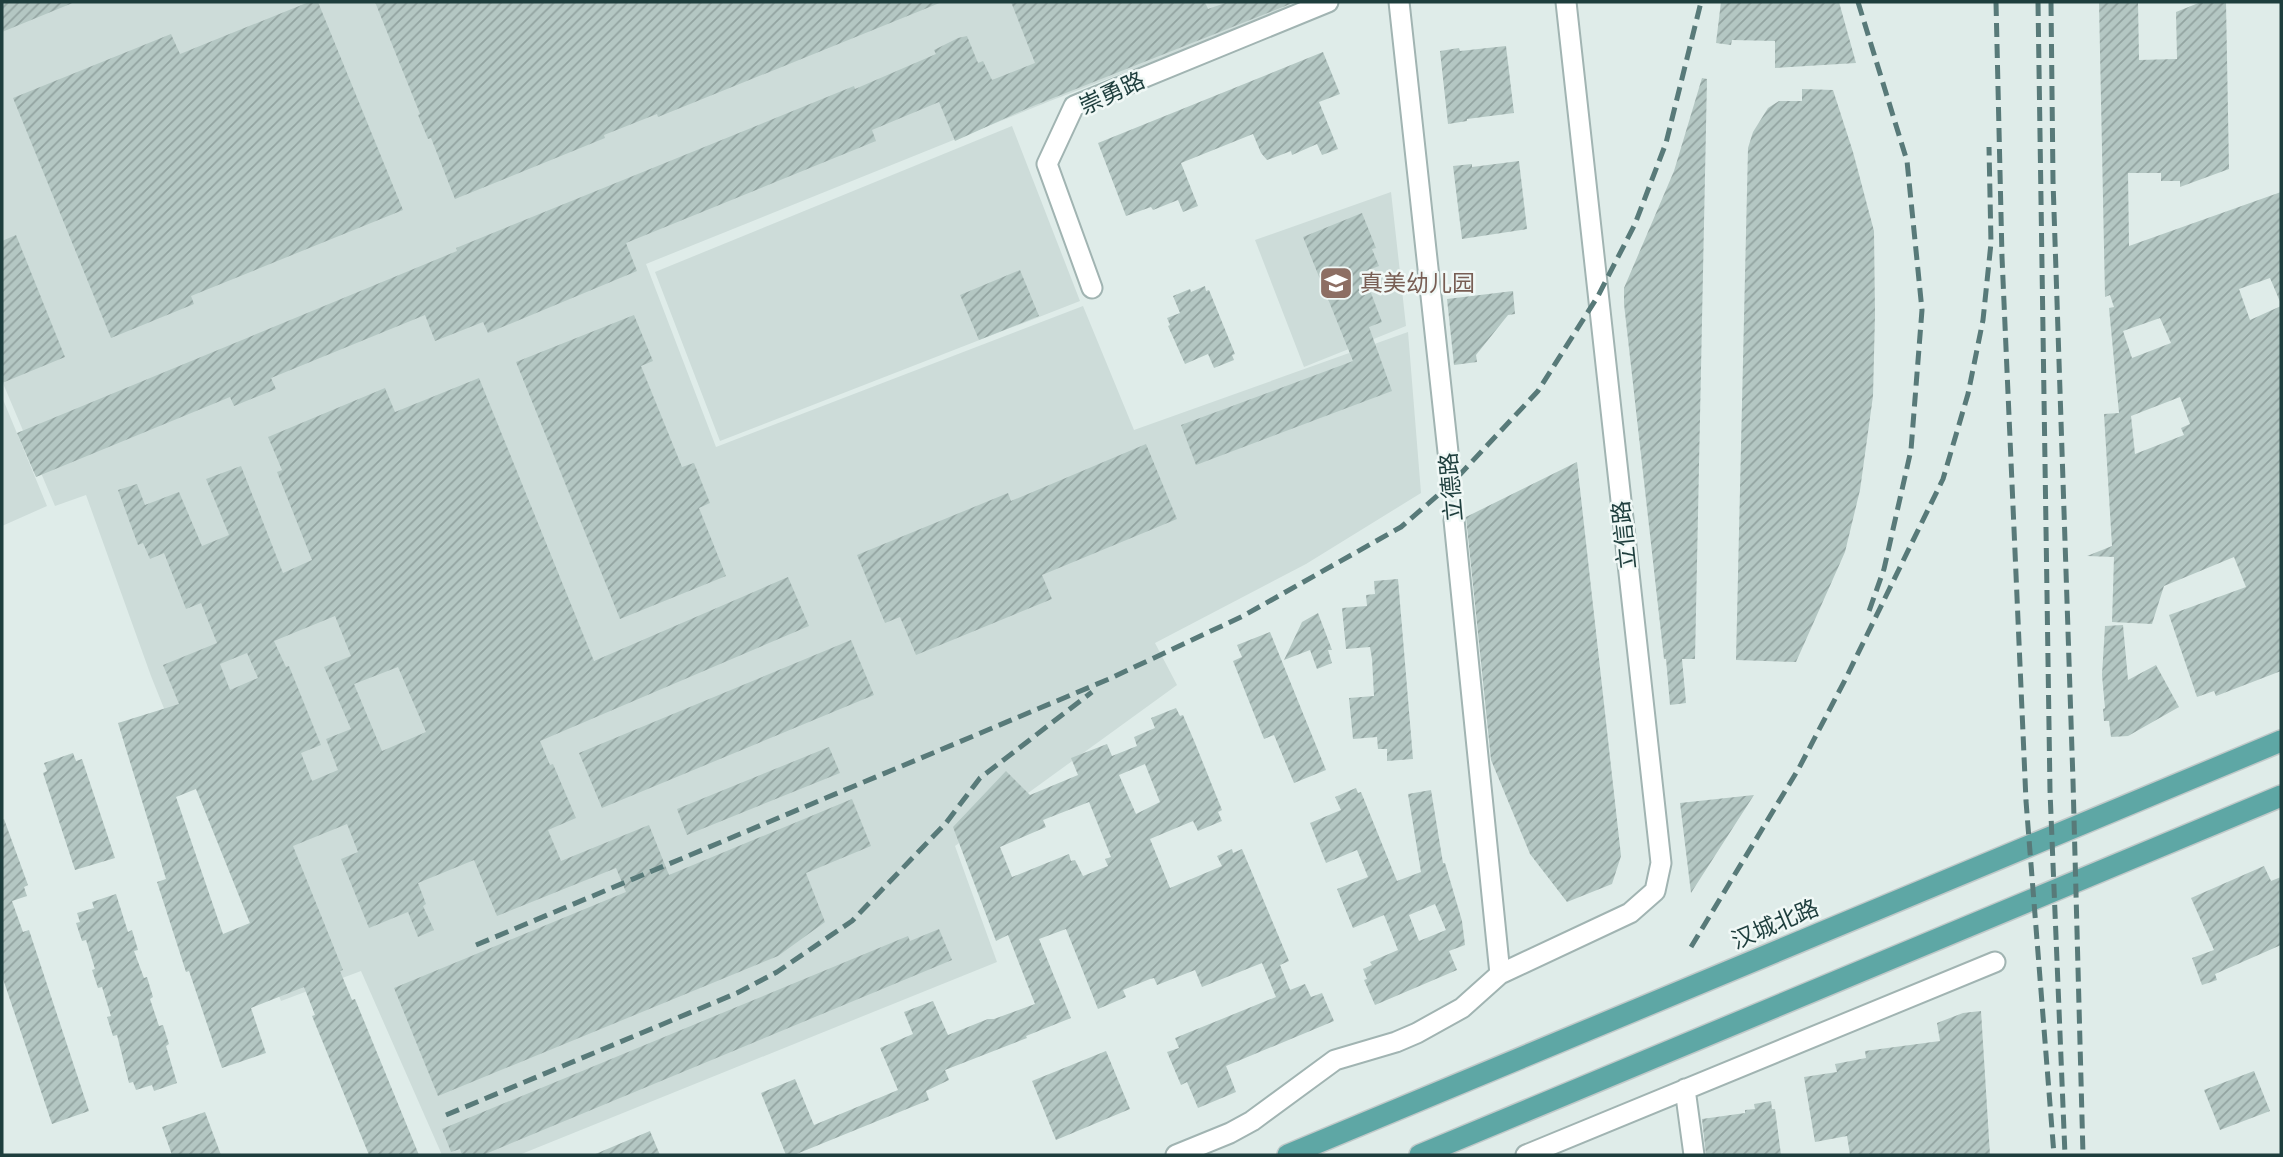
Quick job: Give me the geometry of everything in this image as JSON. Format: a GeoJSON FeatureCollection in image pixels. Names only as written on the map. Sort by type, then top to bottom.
{"type":"FeatureCollection","features":[{"type":"Feature","properties":{"kind":"main road","name":"汉城北路"},"geometry":{"type":"LineString","coordinates":[[1288,1155],[2281,741]]}},
{"type":"Feature","properties":{"kind":"main road"},"geometry":{"type":"LineString","coordinates":[[1420,1155],[2281,796]]}},
{"type":"Feature","properties":{"kind":"street","name":"崇勇路"},"geometry":{"type":"LineString","coordinates":[[1092,288],[1047,164],[1074,107],[1328,2]]}},
{"type":"Feature","properties":{"kind":"street","name":"立德路"},"geometry":{"type":"LineString","coordinates":[[1399,2],[1448,452]]}},
{"type":"Feature","properties":{"kind":"street","name":"立信路"},"geometry":{"type":"LineString","coordinates":[[1176,1155],[1252,1121],[1335,1060],[1396,1042],[1438,1022],[1462,1008],[1500,974],[1630,913],[1655,891],[1661,863],[1566,2]]}},
{"type":"Feature","properties":{"kind":"street","name":"立德路"},"geometry":{"type":"LineString","coordinates":[[1454,520],[1500,974]]}},
{"type":"Feature","properties":{"kind":"street"},"geometry":{"type":"LineString","coordinates":[[1525,1155],[1995,962]]}},
{"type":"Feature","properties":{"kind":"street"},"geometry":{"type":"LineString","coordinates":[[1685,1089],[1694,1155]]}},
{"type":"Feature","properties":{"kind":"path","name":"立德路"},"geometry":{"type":"LineString","coordinates":[[1448,452],[1454,520]]}},
{"type":"Feature","properties":{"kind":"shaded area"},"geometry":{"type":"Polygon","coordinates":[[[2,2],[1289,2],[1292,8],[1050,101],[646,264],[716,447],[1083,306],[1134,430],[1408,332],[1421,493],[1306,564],[1155,643],[1177,685],[955,846],[997,962],[519,1155],[442,1155],[361,971],[281,1001],[151,676],[86,495],[55,506],[2,381],[2,2]]]}},
{"type":"Feature","properties":{"kind":"shaded area"},"geometry":{"type":"Polygon","coordinates":[[[1012,126],[1080,301],[720,441],[655,272],[1012,126]]]}},
{"type":"Feature","properties":{"kind":"shaded area","name":"真美幼儿园"},"geometry":{"type":"Polygon","coordinates":[[[1391,192],[1406,326],[1304,367],[1255,240],[1391,192]]]}},
{"type":"Feature","properties":{"kind":"shaded area"},"geometry":{"type":"Polygon","coordinates":[[[2,397],[47,506],[2,526],[2,397]]]}},
{"type":"Feature","properties":{"kind":"building"},"geometry":{"type":"Polygon","coordinates":[[[2,2],[75,2],[2,32],[2,2]]]}},
{"type":"Feature","properties":{"kind":"building"},"geometry":{"type":"Polygon","coordinates":[[[309,2],[318,2],[403,210],[191,296],[194,304],[111,338],[13,98],[171,34],[180,54],[309,2]]]}},
{"type":"Feature","properties":{"kind":"building"},"geometry":{"type":"Polygon","coordinates":[[[375,2],[942,2],[658,117],[657,114],[604,135],[605,138],[455,199],[431,138],[428,139],[418,115],[420,114],[375,2]]]}},
{"type":"Feature","properties":{"kind":"building"},"geometry":{"type":"Polygon","coordinates":[[[1011,2],[1205,2],[1208,9],[1228,2],[1293,3],[1028,108],[955,141],[939,102],[872,130],[876,141],[626,243],[637,271],[488,333],[483,322],[435,341],[425,315],[271,378],[276,389],[234,406],[230,397],[36,477],[17,433],[457,251],[456,248],[854,86],[855,89],[936,54],[934,50],[958,38],[967,36],[978,63],[983,61],[992,80],[1035,63],[1011,2]]]}},
{"type":"Feature","properties":{"kind":"building"},"geometry":{"type":"Polygon","coordinates":[[[1721,2],[1839,2],[1856,63],[1775,68],[1775,41],[1732,40],[1731,45],[1716,43],[1721,2]]]}},
{"type":"Feature","properties":{"kind":"building"},"geometry":{"type":"Polygon","coordinates":[[[2099,2],[2138,2],[2139,60],[2177,59],[2176,12],[2201,2],[2226,2],[2229,169],[2180,187],[2180,181],[2161,181],[2161,173],[2128,173],[2129,246],[2281,192],[2281,304],[2270,278],[2239,289],[2250,320],[2281,306],[2281,671],[2216,696],[2214,691],[2197,697],[2169,615],[2246,587],[2234,557],[2164,586],[2152,624],[2112,622],[2114,557],[2087,556],[2112,546],[2104,414],[2119,413],[2109,308],[2114,307],[2110,295],[2105,297],[2099,2]],[[2160,318],[2123,331],[2132,358],[2171,343],[2160,318]],[[2180,397],[2131,416],[2135,454],[2184,435],[2181,428],[2190,424],[2180,397]]]}},
{"type":"Feature","properties":{"kind":"building"},"geometry":{"type":"Polygon","coordinates":[[[1506,46],[1514,113],[1448,124],[1440,51],[1506,46]]]}},
{"type":"Feature","properties":{"kind":"building"},"geometry":{"type":"Polygon","coordinates":[[[1323,52],[1340,94],[1319,102],[1338,149],[1322,155],[1317,144],[1292,155],[1291,151],[1267,160],[1253,134],[1181,163],[1198,206],[1183,212],[1178,200],[1153,210],[1151,207],[1126,216],[1098,143],[1323,52]]]}},
{"type":"Feature","properties":{"kind":"building"},"geometry":{"type":"Polygon","coordinates":[[[1702,78],[1707,79],[1695,659],[1682,659],[1686,703],[1670,705],[1624,288],[1674,171],[1702,78]]]}},
{"type":"Feature","properties":{"kind":"building"},"geometry":{"type":"Polygon","coordinates":[[[1802,89],[1833,90],[1874,231],[1873,396],[1860,490],[1845,552],[1796,662],[1736,660],[1748,148],[1753,132],[1768,108],[1779,101],[1802,101],[1802,89]]]}},
{"type":"Feature","properties":{"kind":"building"},"geometry":{"type":"Polygon","coordinates":[[[1519,161],[1527,229],[1462,239],[1453,166],[1472,164],[1472,167],[1519,161]]]}},
{"type":"Feature","properties":{"kind":"building"},"geometry":{"type":"Polygon","coordinates":[[[1362,213],[1376,248],[1372,249],[1379,266],[1363,272],[1382,322],[1369,327],[1392,391],[1196,465],[1181,425],[1353,361],[1303,237],[1362,213]]]}},
{"type":"Feature","properties":{"kind":"building"},"geometry":{"type":"Polygon","coordinates":[[[16,235],[65,357],[2,383],[2,241],[16,235]]]}},
{"type":"Feature","properties":{"kind":"building"},"geometry":{"type":"Polygon","coordinates":[[[1020,270],[1039,316],[979,340],[960,295],[1020,270]]]}},
{"type":"Feature","properties":{"kind":"building"},"geometry":{"type":"Polygon","coordinates":[[[1205,286],[1235,354],[1232,355],[1234,360],[1214,368],[1208,354],[1185,364],[1167,318],[1180,313],[1173,296],[1205,286]]]}},
{"type":"Feature","properties":{"kind":"building"},"geometry":{"type":"Polygon","coordinates":[[[1513,291],[1515,314],[1508,315],[1476,355],[1477,362],[1454,365],[1447,299],[1513,291]]]}},
{"type":"Feature","properties":{"kind":"building"},"geometry":{"type":"Polygon","coordinates":[[[634,315],[653,361],[641,366],[682,467],[694,463],[710,503],[699,508],[726,576],[620,619],[516,362],[634,315]]]}},
{"type":"Feature","properties":{"kind":"building"},"geometry":{"type":"Polygon","coordinates":[[[479,378],[594,661],[788,577],[809,626],[540,741],[576,818],[548,830],[561,861],[649,825],[669,875],[852,799],[871,846],[806,873],[825,922],[778,956],[438,1096],[394,988],[626,892],[616,868],[497,916],[474,860],[418,883],[426,904],[423,906],[434,930],[418,937],[408,912],[369,928],[341,859],[358,852],[347,824],[293,846],[343,970],[340,971],[352,1000],[355,999],[419,1155],[369,1155],[312,1016],[315,1015],[304,987],[251,1008],[266,1053],[222,1068],[189,971],[186,972],[157,882],[166,879],[118,723],[179,704],[163,665],[217,643],[201,603],[186,609],[164,553],[150,559],[143,543],[138,545],[118,490],[137,484],[145,505],[179,492],[202,546],[229,535],[206,479],[241,466],[283,573],[312,560],[277,472],[282,470],[268,437],[385,388],[395,412],[479,378]],[[335,616],[274,641],[286,667],[289,666],[321,745],[301,753],[312,781],[338,770],[326,739],[351,729],[324,667],[351,656],[335,616]],[[247,653],[220,664],[230,690],[258,678],[247,653]],[[398,667],[354,684],[382,751],[426,732],[398,667]],[[196,789],[176,797],[223,934],[250,923],[196,789]]]}},
{"type":"Feature","properties":{"kind":"building"},"geometry":{"type":"Polygon","coordinates":[[[1146,444],[1177,519],[1042,575],[1052,599],[916,655],[900,617],[885,623],[857,555],[1008,493],[1011,501],[1146,444]]]}},
{"type":"Feature","properties":{"kind":"building"},"geometry":{"type":"Polygon","coordinates":[[[1577,462],[1621,856],[1612,884],[1567,902],[1530,854],[1491,760],[1466,517],[1577,462]]]}},
{"type":"Feature","properties":{"kind":"building"},"geometry":{"type":"Polygon","coordinates":[[[1398,579],[1413,759],[1387,761],[1387,749],[1378,749],[1377,737],[1353,739],[1349,698],[1374,696],[1372,659],[1370,647],[1346,649],[1342,608],[1367,606],[1366,595],[1375,594],[1374,581],[1398,579]]]}},
{"type":"Feature","properties":{"kind":"building"},"geometry":{"type":"Polygon","coordinates":[[[1318,613],[1332,650],[1328,650],[1332,663],[1317,669],[1310,650],[1284,660],[1302,622],[1318,613]]]}},
{"type":"Feature","properties":{"kind":"building"},"geometry":{"type":"Polygon","coordinates":[[[2123,625],[2128,680],[2156,665],[2179,707],[2128,736],[2111,737],[2109,721],[2104,721],[2103,709],[2105,626],[2123,625]]]}},
{"type":"Feature","properties":{"kind":"building"},"geometry":{"type":"Polygon","coordinates":[[[1270,632],[1326,770],[1294,783],[1274,735],[1264,739],[1233,661],[1242,657],[1237,645],[1270,632]]]}},
{"type":"Feature","properties":{"kind":"building"},"geometry":{"type":"Polygon","coordinates":[[[851,640],[874,695],[602,808],[579,753],[851,640]]]}},
{"type":"Feature","properties":{"kind":"building"},"geometry":{"type":"Polygon","coordinates":[[[1176,708],[1180,716],[1183,715],[1222,810],[1218,812],[1222,821],[1198,831],[1193,821],[1150,839],[1170,888],[1222,866],[1217,856],[1232,849],[1233,853],[1242,849],[1289,961],[1280,965],[1290,990],[1305,984],[1311,997],[1322,993],[1334,1021],[1226,1066],[1236,1092],[1198,1108],[1187,1082],[1181,1085],[1167,1052],[1179,1048],[1175,1038],[1276,997],[1262,963],[1202,987],[1195,970],[1157,985],[1154,978],[1150,979],[1123,990],[1126,997],[1098,1009],[1066,929],[1039,939],[1071,1018],[945,1070],[949,1080],[926,1091],[929,1100],[794,1155],[786,1155],[761,1093],[795,1079],[814,1125],[898,1090],[880,1048],[913,1034],[904,1012],[933,1001],[948,1035],[1035,1004],[1008,935],[996,941],[953,827],[1006,771],[1030,795],[1078,775],[1071,758],[1107,744],[1112,756],[1137,746],[1134,737],[1155,728],[1151,718],[1176,708]],[[1145,764],[1119,775],[1136,814],[1160,802],[1145,764]],[[1089,802],[1043,820],[1046,827],[1000,847],[1012,877],[1069,854],[1083,876],[1108,866],[1105,859],[1111,857],[1089,802]]]}},
{"type":"Feature","properties":{"kind":"building"},"geometry":{"type":"Polygon","coordinates":[[[829,747],[840,773],[687,835],[677,809],[829,747]]]}},
{"type":"Feature","properties":{"kind":"building"},"geometry":{"type":"Polygon","coordinates":[[[73,753],[76,761],[82,759],[115,858],[75,870],[43,773],[47,771],[44,763],[73,753]]]}},
{"type":"Feature","properties":{"kind":"building"},"geometry":{"type":"Polygon","coordinates":[[[1356,788],[1358,793],[1361,792],[1397,881],[1421,872],[1408,794],[1431,790],[1443,863],[1462,921],[1465,945],[1449,951],[1457,970],[1375,1005],[1364,980],[1367,979],[1363,969],[1372,965],[1370,962],[1398,950],[1384,915],[1353,928],[1337,889],[1368,877],[1357,850],[1326,863],[1310,823],[1341,810],[1335,797],[1356,788]],[[1435,904],[1409,915],[1419,941],[1446,930],[1435,904]]]}},
{"type":"Feature","properties":{"kind":"building"},"geometry":{"type":"Polygon","coordinates":[[[1754,795],[1691,893],[1680,803],[1754,795]]]}},
{"type":"Feature","properties":{"kind":"building"},"geometry":{"type":"Polygon","coordinates":[[[4,819],[28,885],[24,887],[27,896],[12,901],[23,932],[29,930],[89,1111],[52,1124],[2,976],[4,819]]]}},
{"type":"Feature","properties":{"kind":"building"},"geometry":{"type":"Polygon","coordinates":[[[2264,866],[2271,881],[2281,877],[2281,945],[2215,974],[2217,980],[2202,985],[2192,958],[2214,950],[2191,898],[2264,866]]]}},
{"type":"Feature","properties":{"kind":"building"},"geometry":{"type":"Polygon","coordinates":[[[116,894],[128,932],[132,930],[138,950],[134,951],[144,978],[147,977],[153,997],[150,999],[159,1026],[163,1025],[177,1083],[154,1091],[152,1085],[136,1090],[133,1082],[129,1083],[117,1035],[113,1036],[107,1017],[111,1016],[102,987],[98,988],[86,940],[82,941],[76,923],[80,922],[77,913],[94,908],[92,902],[116,894]]]}},
{"type":"Feature","properties":{"kind":"building"},"geometry":{"type":"Polygon","coordinates":[[[939,929],[952,960],[483,1155],[462,1155],[460,1149],[451,1152],[442,1129],[908,936],[910,941],[939,929]]]}},
{"type":"Feature","properties":{"kind":"building"},"geometry":{"type":"Polygon","coordinates":[[[1981,1011],[1990,1155],[1850,1155],[1847,1136],[1815,1142],[1804,1077],[1837,1072],[1835,1064],[1866,1058],[1865,1051],[1940,1041],[1937,1023],[1963,1013],[1981,1011]]]}},
{"type":"Feature","properties":{"kind":"building"},"geometry":{"type":"Polygon","coordinates":[[[1106,1051],[1130,1109],[1056,1140],[1032,1081],[1106,1051]]]}},
{"type":"Feature","properties":{"kind":"building"},"geometry":{"type":"Polygon","coordinates":[[[2254,1071],[2270,1111],[2220,1130],[2204,1090],[2254,1071]]]}},
{"type":"Feature","properties":{"kind":"building"},"geometry":{"type":"Polygon","coordinates":[[[1771,1101],[1772,1109],[1775,1109],[1781,1155],[1706,1155],[1702,1119],[1745,1113],[1745,1110],[1755,1109],[1754,1104],[1771,1101]]]}},
{"type":"Feature","properties":{"kind":"building"},"geometry":{"type":"Polygon","coordinates":[[[205,1112],[221,1155],[172,1155],[162,1127],[205,1112]]]}},
{"type":"Feature","properties":{"kind":"building"},"geometry":{"type":"Polygon","coordinates":[[[650,1131],[660,1155],[593,1155],[650,1131]]]}},
{"type":"Feature","properties":{"kind":"railway"},"geometry":{"type":"LineString","coordinates":[[476,945],[1109,679],[1243,616],[1401,527],[1451,484],[1538,391],[1598,296],[1635,224],[1666,143],[1701,2]]}},
{"type":"Feature","properties":{"kind":"railway"},"geometry":{"type":"LineString","coordinates":[[1858,2],[1907,161],[1922,310],[1911,450],[1884,569],[1868,614]]}},
{"type":"Feature","properties":{"kind":"railway"},"geometry":{"type":"LineString","coordinates":[[1996,2],[2002,257],[2026,801],[2054,1155]]}},
{"type":"Feature","properties":{"kind":"railway"},"geometry":{"type":"LineString","coordinates":[[2038,2],[2050,791],[2065,1155]]}},
{"type":"Feature","properties":{"kind":"railway"},"geometry":{"type":"LineString","coordinates":[[2051,2],[2053,181],[2083,1155]]}},
{"type":"Feature","properties":{"kind":"railway"},"geometry":{"type":"LineString","coordinates":[[1691,947],[1799,768],[1943,479],[1968,394],[1983,320],[1991,243],[1989,147]]}},
{"type":"Feature","properties":{"kind":"railway"},"geometry":{"type":"LineString","coordinates":[[446,1115],[737,993],[777,972],[852,921],[946,823],[980,778],[1092,692]]}},
{"type":"Feature","properties":{"kind":"place","name":"真美幼儿园"},"geometry":{"type":"Point","coordinates":[1336,283]}}]}
